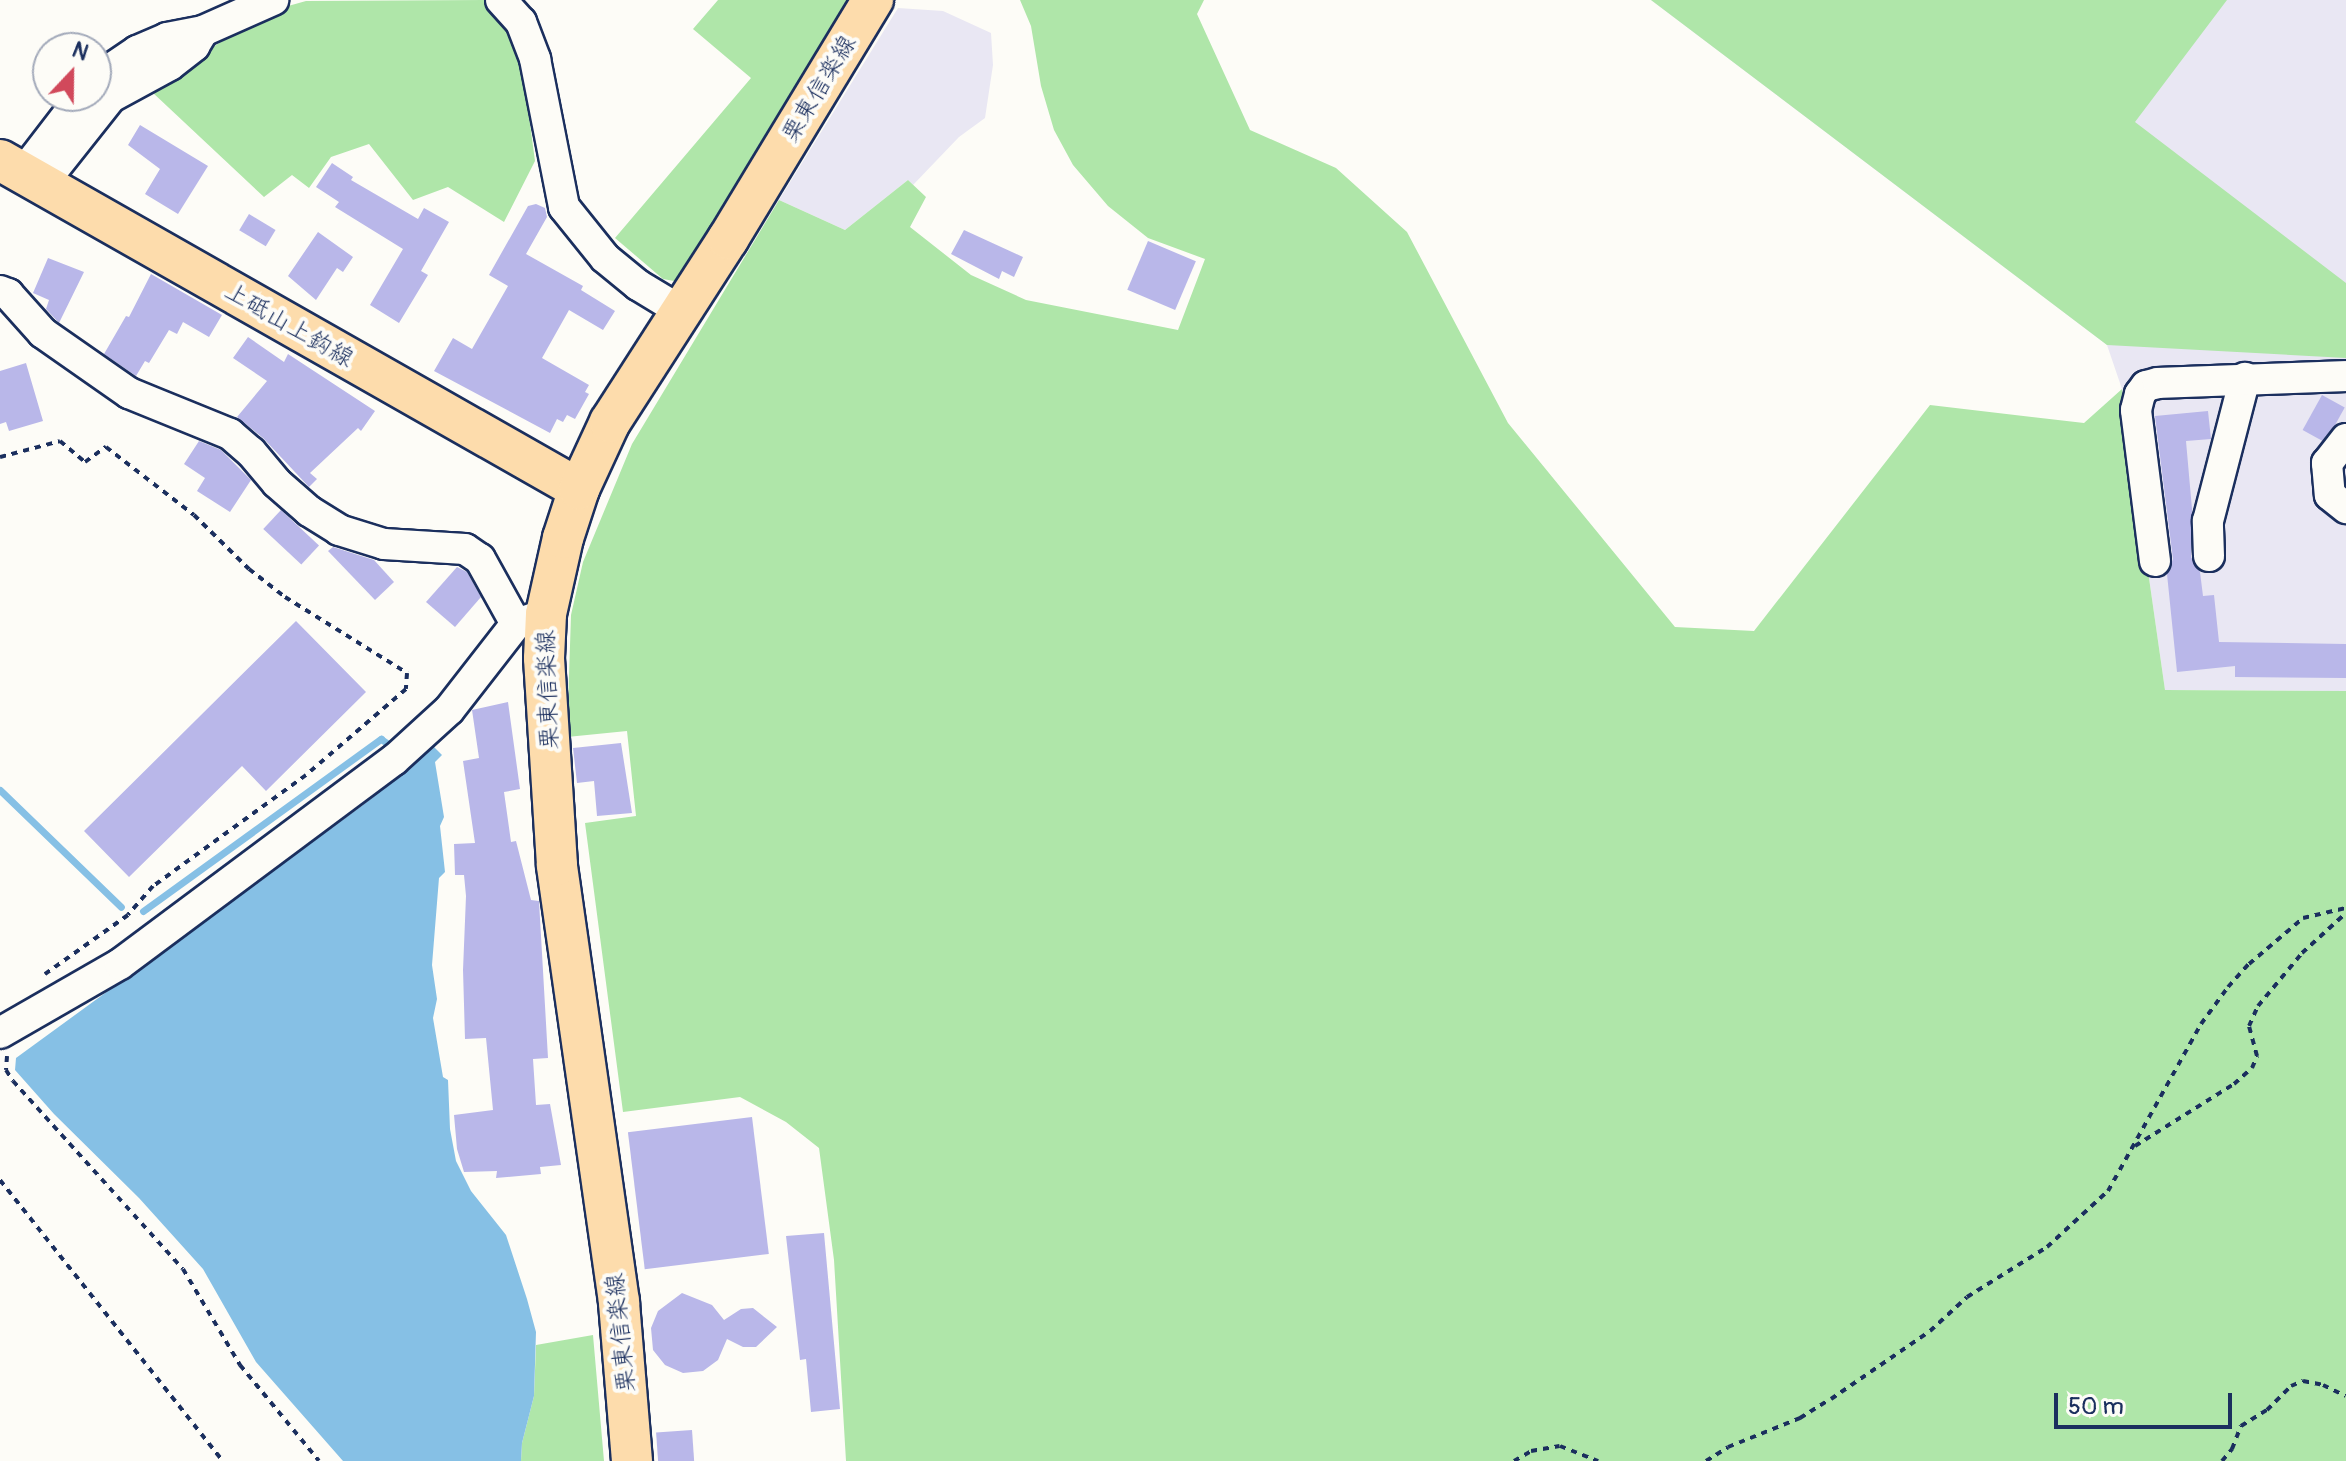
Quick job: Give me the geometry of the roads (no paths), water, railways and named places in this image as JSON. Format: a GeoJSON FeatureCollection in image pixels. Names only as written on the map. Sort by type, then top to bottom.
{"type":"FeatureCollection","features":[{"type":"Feature","properties":{"kind":"main road","name":"栗東信楽線"},"geometry":{"type":"LineString","coordinates":[[632,1461],[619,1302],[557,865],[544,658],[531,619],[579,489],[610,422],[873,0]]}},
{"type":"Feature","properties":{"kind":"main road","name":"上砥山上鈎線"},"geometry":{"type":"LineString","coordinates":[[22,173],[579,489]]}},
{"type":"Feature","properties":{"kind":"lane"},"geometry":{"type":"LineString","coordinates":[[112,68],[137,51],[167,38],[203,31],[273,0]]}},
{"type":"Feature","properties":{"kind":"lane"},"geometry":{"type":"LineString","coordinates":[[501,0],[521,22],[535,59],[564,207],[605,258],[638,285],[681,311]]}},
{"type":"Feature","properties":{"kind":"lane"},"geometry":{"type":"LineString","coordinates":[[22,173],[111,97],[170,65],[194,46],[203,31]]}},
{"type":"Feature","properties":{"kind":"lane"},"geometry":{"type":"LineString","coordinates":[[22,173],[70,112]]}},
{"type":"Feature","properties":{"kind":"lane"},"geometry":{"type":"LineString","coordinates":[[0,291],[8,294],[43,333],[129,393],[230,434],[251,452],[277,483],[309,511],[339,530],[384,544],[465,549],[480,559],[531,619],[449,710],[394,760],[120,964],[84,981],[5,1042]]}},
{"type":"Feature","properties":{"kind":"lane"},"geometry":{"type":"LineString","coordinates":[[2155,561],[2136,410],[2140,394],[2146,386],[2245,378],[2346,376]]}},
{"type":"Feature","properties":{"kind":"lane"},"geometry":{"type":"LineString","coordinates":[[2209,556],[2208,521],[2245,378]]}},
{"type":"Feature","properties":{"kind":"lane"},"geometry":{"type":"LineString","coordinates":[[2346,439],[2327,463],[2330,495],[2346,508]]}},
{"type":"Feature","properties":{"kind":"water"},"geometry":{"type":"Polygon","coordinates":[[[434,747],[442,755],[435,762],[444,817],[440,826],[445,872],[439,878],[432,965],[437,999],[433,1018],[443,1077],[448,1080],[450,1129],[456,1161],[471,1191],[506,1235],[527,1299],[536,1332],[534,1396],[522,1443],[521,1461],[343,1461],[256,1362],[203,1269],[15,1070],[16,1058],[363,805],[407,770],[403,764],[409,758],[415,763],[434,747]]]}},
{"type":"Feature","properties":{"kind":"waterway"},"geometry":{"type":"LineString","coordinates":[[143,911],[381,739],[394,748]]}},
{"type":"Feature","properties":{"kind":"waterway"},"geometry":{"type":"LineString","coordinates":[[0,790],[121,907]]}}]}
